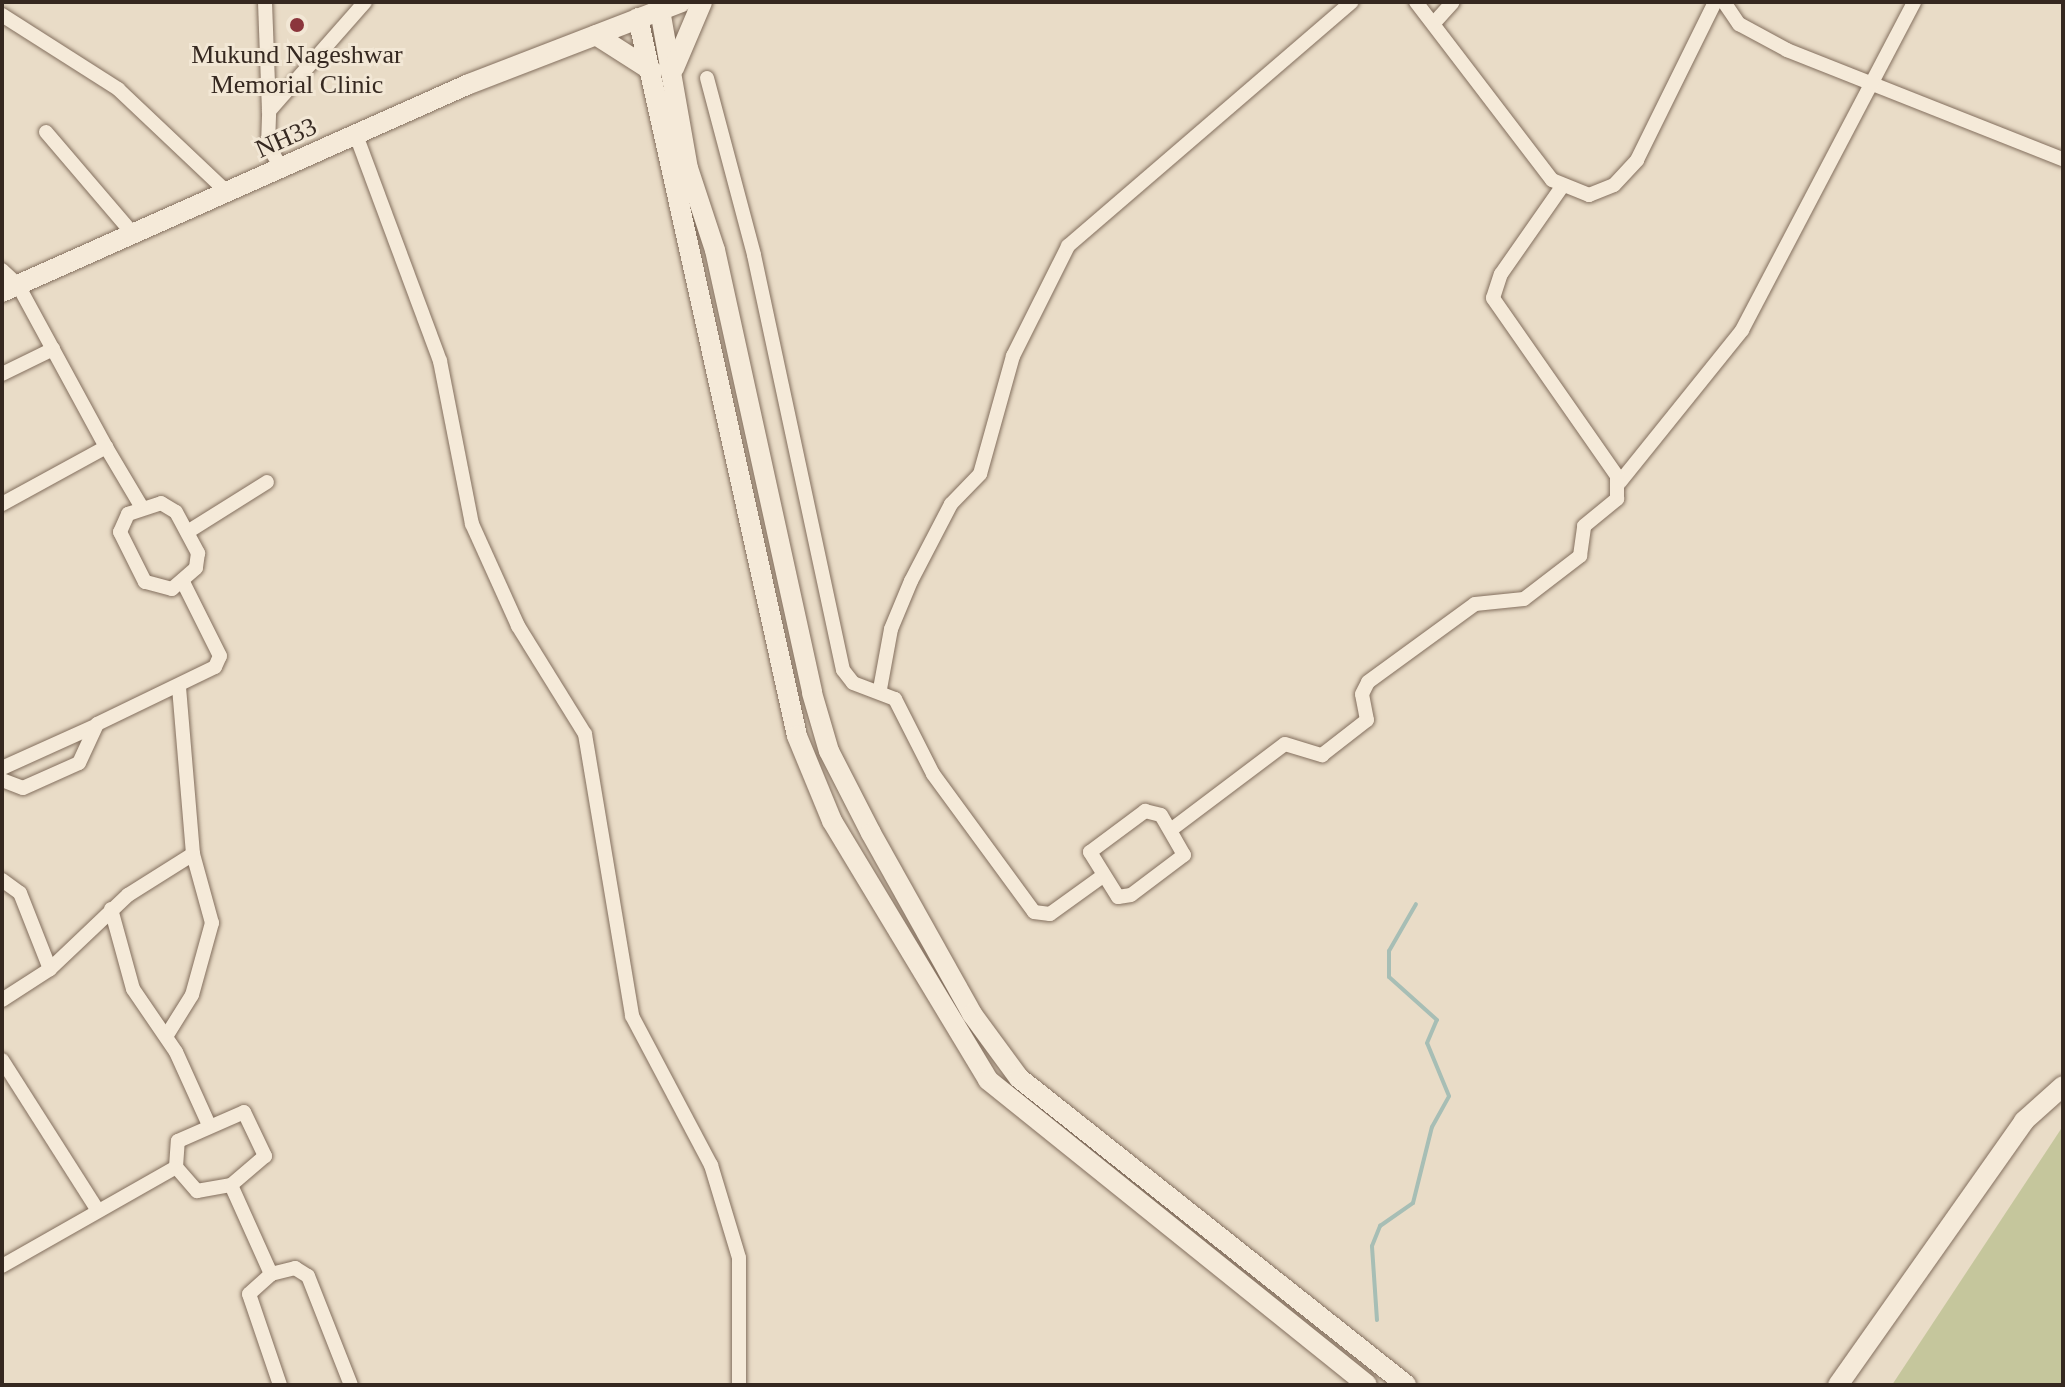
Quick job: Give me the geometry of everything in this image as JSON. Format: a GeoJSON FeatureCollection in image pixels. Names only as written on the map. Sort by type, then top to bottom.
{"type":"FeatureCollection","features":[{"type":"Feature","properties":{"kind":"main road","name":"NH33"},"geometry":{"type":"LineString","coordinates":[[10,288],[356,135],[682,2]]}},
{"type":"Feature","properties":{"kind":"main road"},"geometry":{"type":"LineString","coordinates":[[673,71],[702,2]]}},
{"type":"Feature","properties":{"kind":"main road"},"geometry":{"type":"LineString","coordinates":[[660,10],[688,168],[715,250],[829,751],[957,986],[1019,1078],[1066,1123],[1406,1385]]}},
{"type":"Feature","properties":{"kind":"main road"},"geometry":{"type":"LineString","coordinates":[[638,18],[797,736],[832,821],[988,1080],[1367,1385]]}},
{"type":"Feature","properties":{"kind":"main road"},"geometry":{"type":"LineString","coordinates":[[596,35],[652,71]]}},
{"type":"Feature","properties":{"kind":"main road"},"geometry":{"type":"LineString","coordinates":[[1838,1385],[2024,1121],[2063,1086]]}},
{"type":"Feature","properties":{"kind":"street"},"geometry":{"type":"LineString","coordinates":[[265,2],[268,145],[281,168]]}},
{"type":"Feature","properties":{"kind":"street"},"geometry":{"type":"LineString","coordinates":[[269,111],[365,2]]}},
{"type":"Feature","properties":{"kind":"street"},"geometry":{"type":"LineString","coordinates":[[880,689],[891,629],[911,581],[951,504],[980,474],[1013,356],[1068,246],[1352,2]]}},
{"type":"Feature","properties":{"kind":"street"},"geometry":{"type":"LineString","coordinates":[[1416,2],[1561,188],[1600,192],[1632,167],[1715,2]]}},
{"type":"Feature","properties":{"kind":"street"},"geometry":{"type":"LineString","coordinates":[[1434,23],[1453,2]]}},
{"type":"Feature","properties":{"kind":"street"},"geometry":{"type":"LineString","coordinates":[[1724,2],[1739,24],[1760,36],[1870,84],[2063,159]]}},
{"type":"Feature","properties":{"kind":"street"},"geometry":{"type":"LineString","coordinates":[[1172,829],[1285,744],[1322,755],[1367,720],[1362,694],[1368,682],[1475,604],[1519,602],[1578,558],[1584,526],[1617,499],[1620,482],[1721,364],[1914,2]]}},
{"type":"Feature","properties":{"kind":"street"},"geometry":{"type":"LineString","coordinates":[[2,15],[118,89],[228,193]]}},
{"type":"Feature","properties":{"kind":"street"},"geometry":{"type":"LineString","coordinates":[[707,78],[758,269],[841,663],[853,683],[880,689],[895,699],[933,774],[1034,912],[1050,914],[1100,878]]}},
{"type":"Feature","properties":{"kind":"street"},"geometry":{"type":"LineString","coordinates":[[46,132],[133,234]]}},
{"type":"Feature","properties":{"kind":"street"},"geometry":{"type":"LineString","coordinates":[[356,135],[440,361],[472,524],[518,626],[588,743],[632,1016],[711,1165],[739,1258],[739,1385]]}},
{"type":"Feature","properties":{"kind":"street"},"geometry":{"type":"LineString","coordinates":[[1561,188],[1501,274],[1493,298],[1620,482]]}},
{"type":"Feature","properties":{"kind":"street"},"geometry":{"type":"LineString","coordinates":[[2,270],[10,288],[53,349],[141,506]]}},
{"type":"Feature","properties":{"kind":"street"},"geometry":{"type":"LineString","coordinates":[[2,374],[53,349]]}},
{"type":"Feature","properties":{"kind":"street"},"geometry":{"type":"LineString","coordinates":[[2,504],[106,447]]}},
{"type":"Feature","properties":{"kind":"street"},"geometry":{"type":"LineString","coordinates":[[189,531],[267,482]]}},
{"type":"Feature","properties":{"kind":"street"},"geometry":{"type":"LineString","coordinates":[[161,503],[189,531],[198,553],[184,584],[157,590],[129,558],[120,532],[141,506],[161,503]]}},
{"type":"Feature","properties":{"kind":"street"},"geometry":{"type":"LineString","coordinates":[[2,768],[215,667],[220,656],[184,584]]}},
{"type":"Feature","properties":{"kind":"street"},"geometry":{"type":"LineString","coordinates":[[167,1035],[192,995],[212,933],[193,854],[179,686]]}},
{"type":"Feature","properties":{"kind":"street"},"geometry":{"type":"LineString","coordinates":[[2,780],[23,788],[83,761],[93,727]]}},
{"type":"Feature","properties":{"kind":"street"},"geometry":{"type":"LineString","coordinates":[[1157,812],[1172,829],[1183,858],[1131,895],[1114,895],[1100,878],[1090,852],[1140,814],[1157,812]]}},
{"type":"Feature","properties":{"kind":"street"},"geometry":{"type":"LineString","coordinates":[[2,1000],[50,969],[111,909],[193,854]]}},
{"type":"Feature","properties":{"kind":"street"},"geometry":{"type":"LineString","coordinates":[[2,880],[20,893],[50,969]]}},
{"type":"Feature","properties":{"kind":"street"},"geometry":{"type":"LineString","coordinates":[[111,909],[133,989],[167,1035],[209,1125]]}},
{"type":"Feature","properties":{"kind":"street"},"geometry":{"type":"LineString","coordinates":[[2,1060],[97,1209]]}},
{"type":"Feature","properties":{"kind":"street"},"geometry":{"type":"LineString","coordinates":[[244,1112],[263,1141],[261,1166],[231,1185],[197,1191],[176,1167],[176,1144],[209,1125],[244,1112]]}},
{"type":"Feature","properties":{"kind":"street"},"geometry":{"type":"LineString","coordinates":[[2,1266],[97,1209],[176,1167]]}},
{"type":"Feature","properties":{"kind":"street"},"geometry":{"type":"LineString","coordinates":[[231,1185],[271,1274]]}},
{"type":"Feature","properties":{"kind":"street"},"geometry":{"type":"LineString","coordinates":[[280,1385],[248,1299],[271,1274],[306,1272],[351,1385]]}},
{"type":"Feature","properties":{"kind":"green space"},"geometry":{"type":"Polygon","coordinates":[[[2063,1126],[2063,1385],[1892,1385],[2063,1126]]]}},
{"type":"Feature","properties":{"kind":"waterway"},"geometry":{"type":"LineString","coordinates":[[1377,1320],[1372,1246],[1380,1226],[1413,1203],[1432,1127],[1449,1096],[1427,1043],[1437,1020],[1389,977],[1389,951],[1416,904]]}},
{"type":"Feature","properties":{"kind":"place","name":"Mukund Nageshwar Memorial Clinic"},"geometry":{"type":"Point","coordinates":[297,25]}}]}
